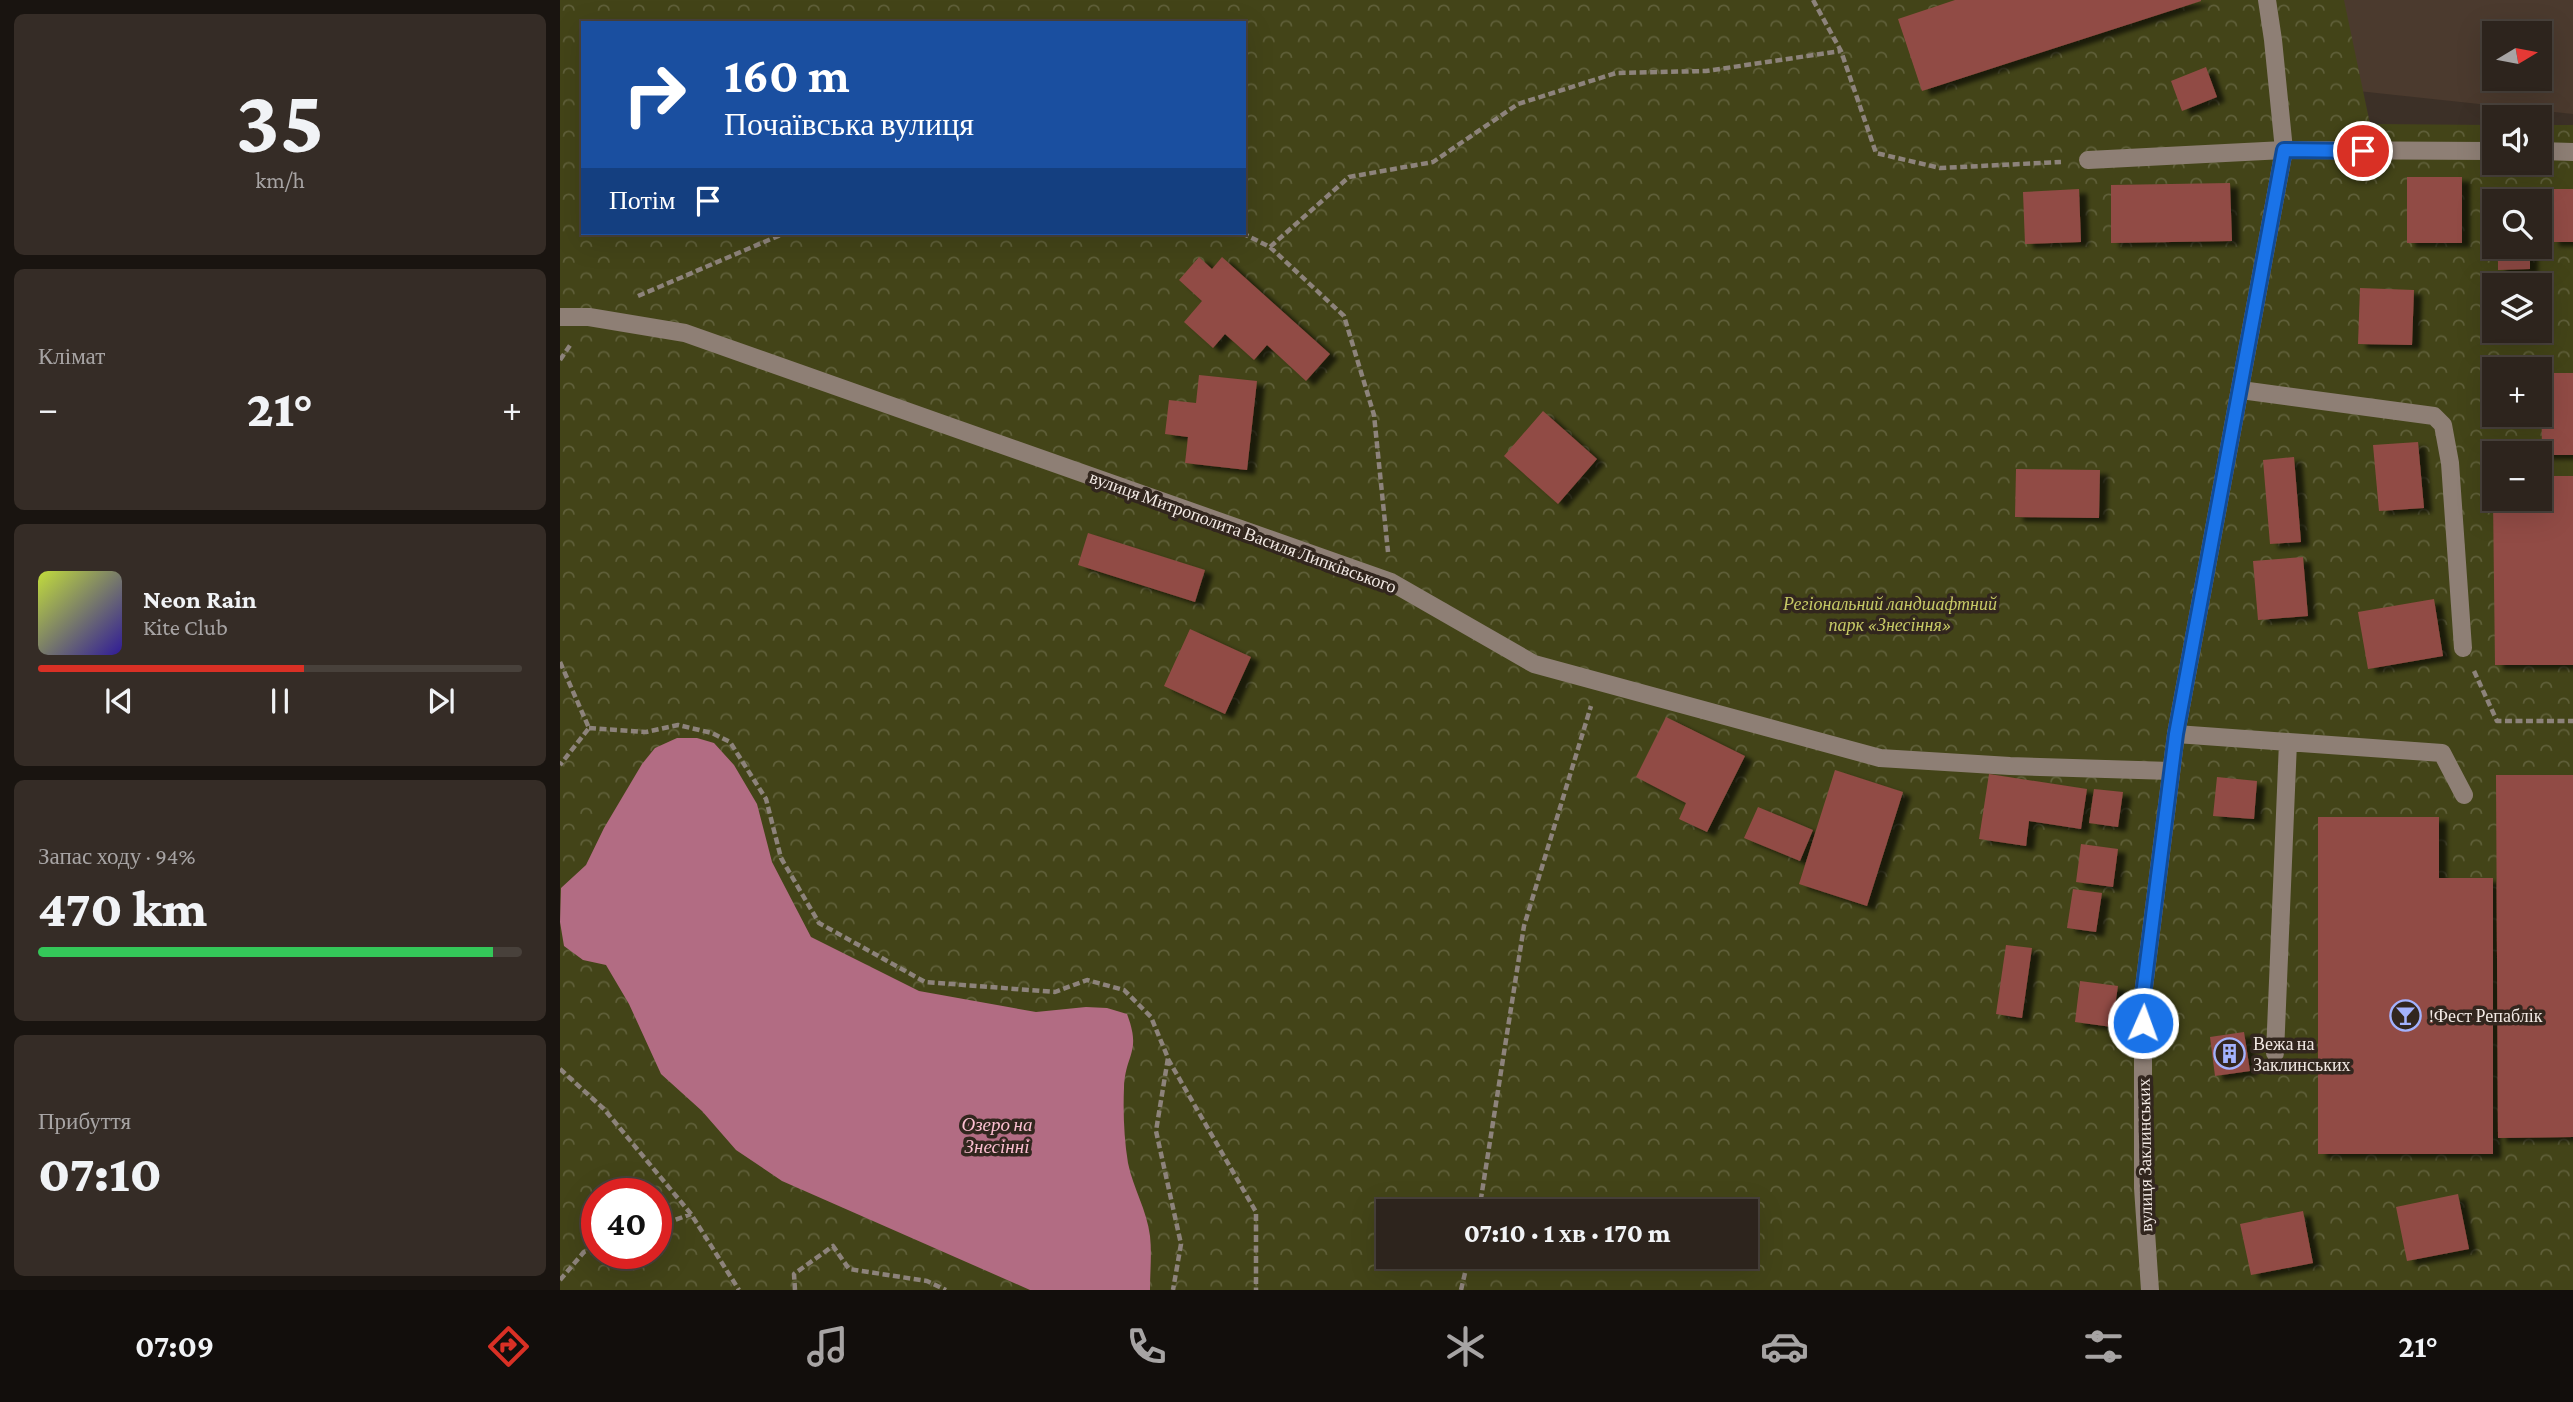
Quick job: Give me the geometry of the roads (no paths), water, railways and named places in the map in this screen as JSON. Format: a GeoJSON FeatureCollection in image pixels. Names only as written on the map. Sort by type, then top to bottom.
{"type":"FeatureCollection","features":[{"type":"Feature","properties":{"kind":"street","name":"вулиця Заклинських"},"geometry":{"type":"LineString","coordinates":[[2150,1290],[2143,1188],[2143,995],[2176,734],[2284,150],[2267,0]]}},
{"type":"Feature","properties":{"kind":"street"},"geometry":{"type":"LineString","coordinates":[[2088,160],[2284,150],[2482,151]]}},
{"type":"Feature","properties":{"kind":"street"},"geometry":{"type":"LineString","coordinates":[[2552,151],[2573,152]]}},
{"type":"Feature","properties":{"kind":"street","name":"вулиця Митрополита Василя Липківського"},"geometry":{"type":"LineString","coordinates":[[560,317],[589,317],[685,333],[1391,582],[1534,664],[1880,758],[2010,766],[2171,771]]}},
{"type":"Feature","properties":{"kind":"street"},"geometry":{"type":"LineString","coordinates":[[2241,390],[2434,416],[2442,425],[2450,463],[2463,648]]}},
{"type":"Feature","properties":{"kind":"street"},"geometry":{"type":"LineString","coordinates":[[2176,734],[2442,753],[2464,795]]}},
{"type":"Feature","properties":{"kind":"street"},"geometry":{"type":"LineString","coordinates":[[2275,1053],[2288,742]]}},
{"type":"Feature","properties":{"kind":"water","name":"Озеро на Знесінні"},"geometry":{"type":"Polygon","coordinates":[[[677,738],[697,738],[714,743],[734,765],[757,804],[772,862],[811,937],[919,991],[1036,1012],[1086,1007],[1107,1008],[1127,1014],[1133,1046],[1125,1077],[1125,1135],[1130,1172],[1150,1236],[1150,1290],[1030,1290],[782,1181],[736,1150],[702,1111],[661,1074],[629,1004],[606,965],[583,960],[564,946],[560,922],[561,888],[586,865],[604,828],[642,764],[655,748],[677,738]]]}},
{"type":"Feature","properties":{"kind":"place","name":"!Фест Репаблік"},"geometry":{"type":"Point","coordinates":[2406,1016]}},
{"type":"Feature","properties":{"kind":"place","name":"Вежа на Заклинських"},"geometry":{"type":"Point","coordinates":[2230,1054]}},
{"type":"Feature","properties":{"kind":"park label","name":"Регіональний ландшафтний парк «Знесіння»"},"geometry":{"type":"Point","coordinates":[1890,614]}}]}
